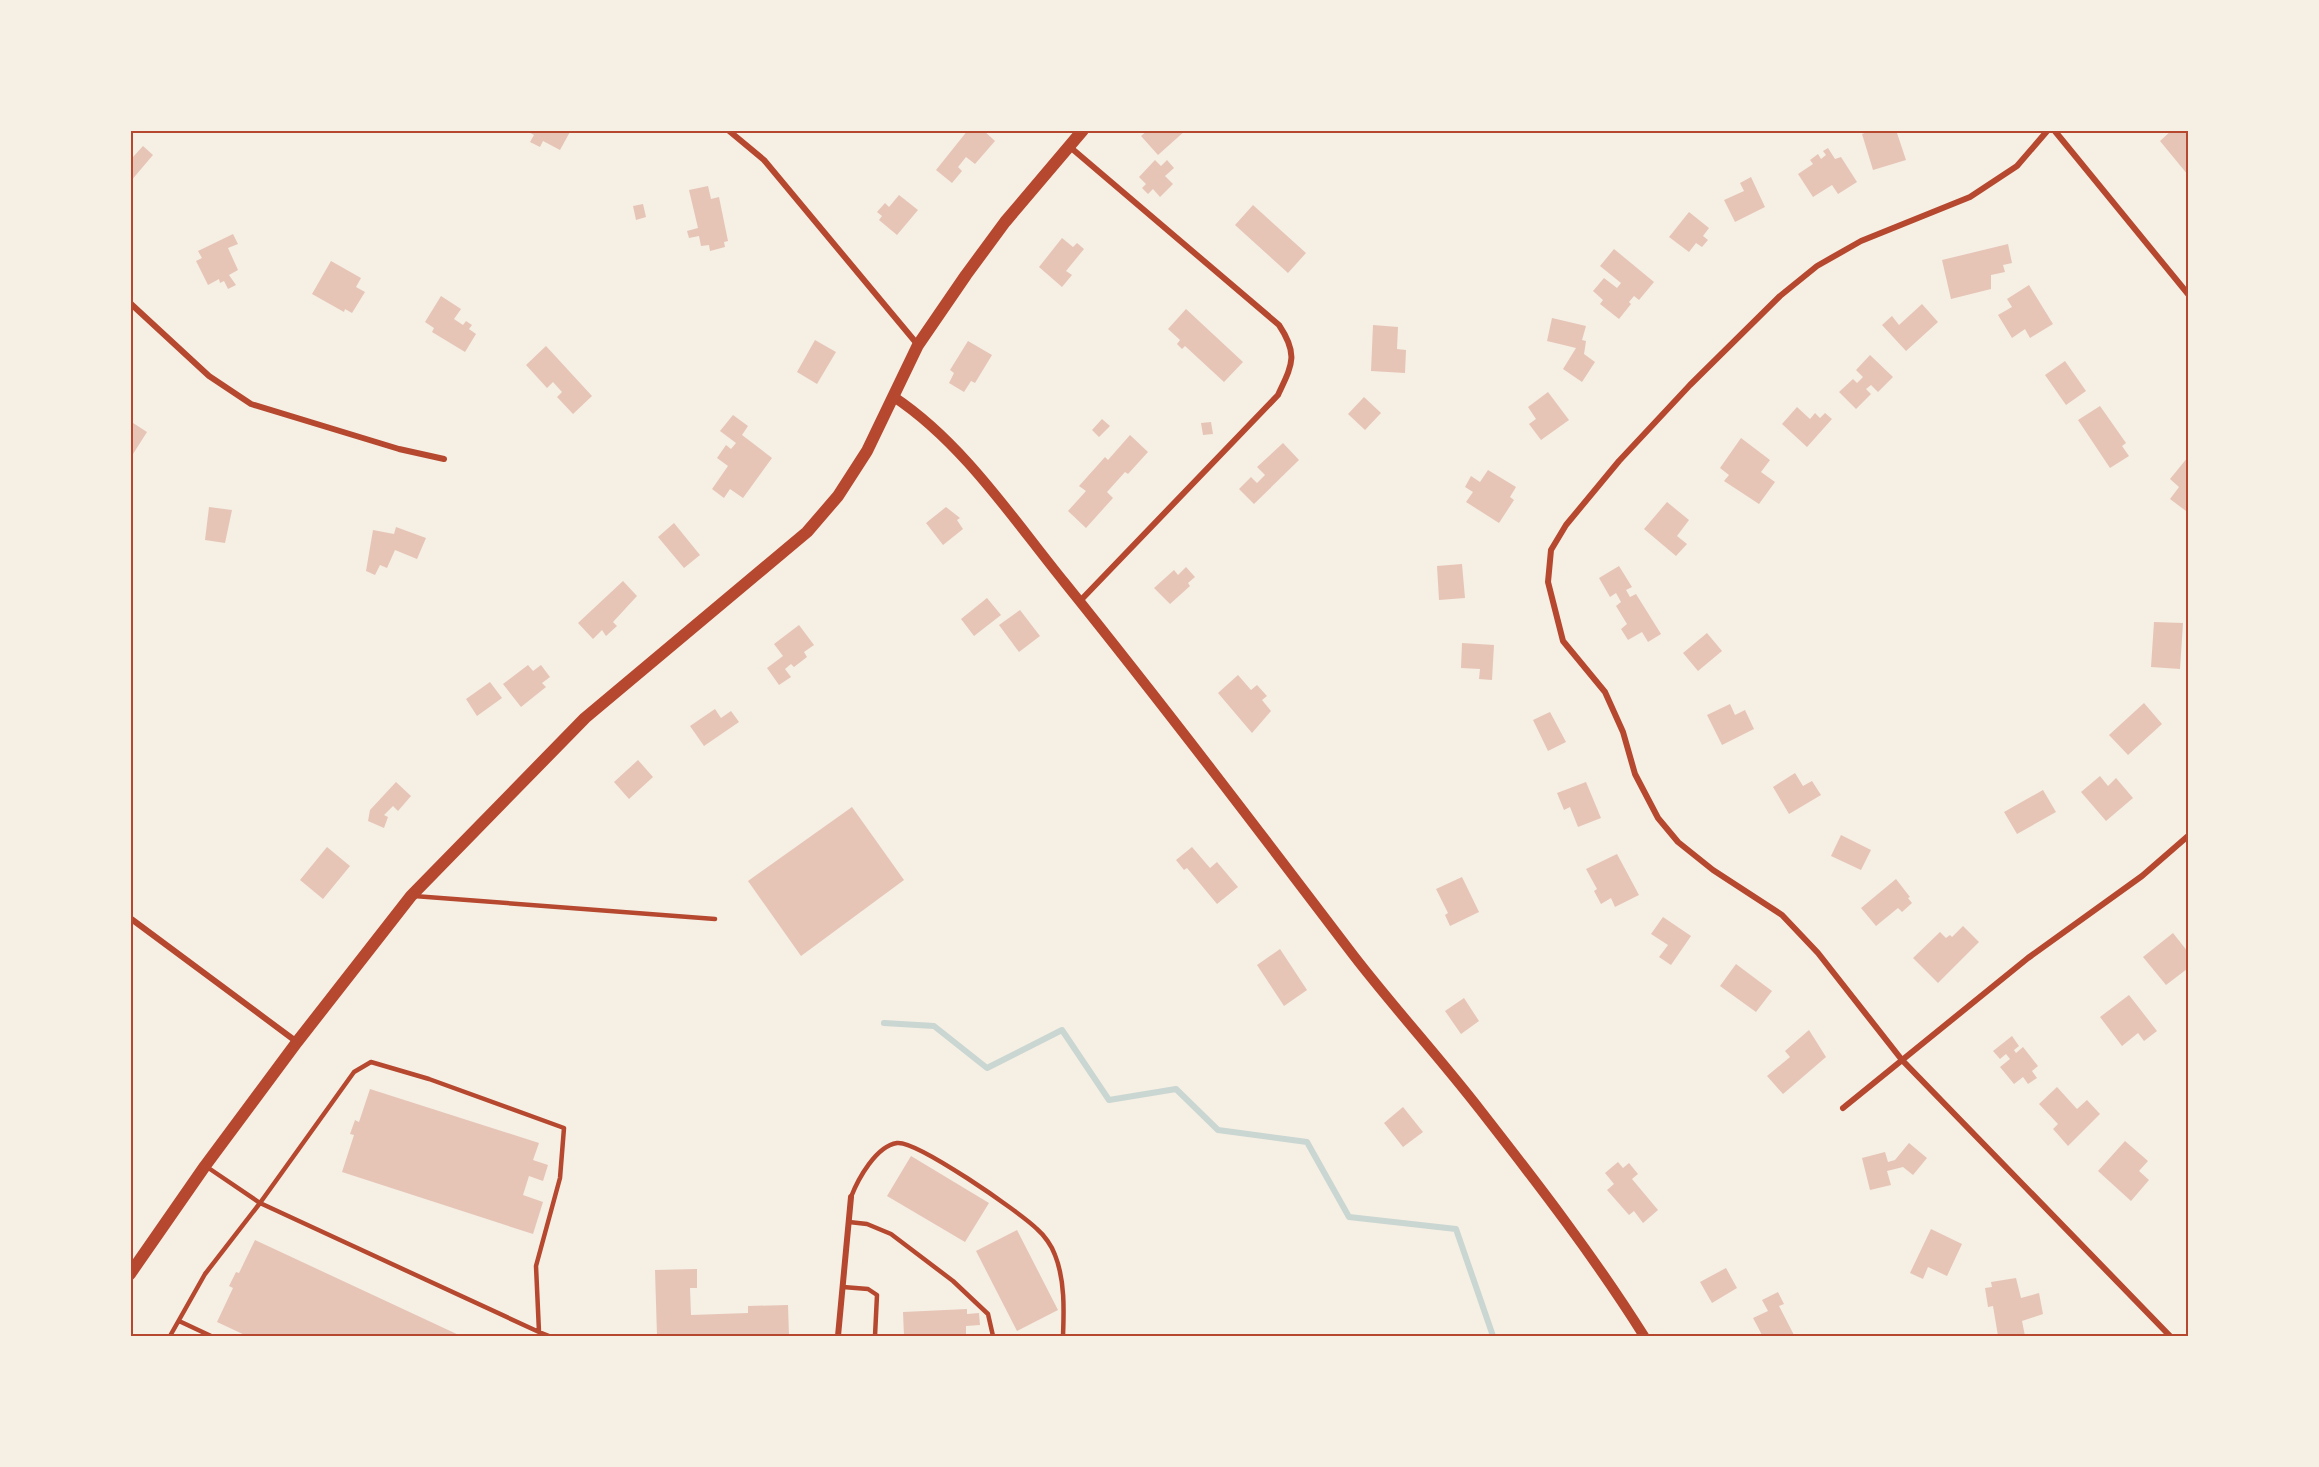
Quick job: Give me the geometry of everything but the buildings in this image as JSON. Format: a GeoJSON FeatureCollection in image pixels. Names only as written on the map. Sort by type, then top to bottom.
{"type":"FeatureCollection","features":[{"type":"Feature","properties":{"kind":"main road"},"geometry":{"type":"LineString","coordinates":[[130,1274],[205,1166],[297,1042],[411,896],[585,718],[807,532],[838,496],[861,460],[918,345],[1005,222],[1083,130]]}},
{"type":"Feature","properties":{"kind":"street"},"geometry":{"type":"LineString","coordinates":[[728,130],[764,160],[918,345]]}},
{"type":"Feature","properties":{"kind":"street"},"geometry":{"type":"LineString","coordinates":[[2048,130],[2017,166],[1970,197],[1861,241],[1817,266],[1780,296],[1718,355],[1619,461],[1566,525],[1551,550],[1548,582],[1563,641],[1605,693],[1623,732],[1635,774],[1658,818],[1678,842],[1713,870],[1782,915],[1818,953],[1902,1060],[2170,1336]]}},
{"type":"Feature","properties":{"kind":"street"},"geometry":{"type":"LineString","coordinates":[[2054,130],[2188,294]]}},
{"type":"Feature","properties":{"kind":"street"},"geometry":{"type":"LineString","coordinates":[[1070,147],[1279,325],[1289,340],[1293,364],[1278,395],[1080,602]]}},
{"type":"Feature","properties":{"kind":"street"},"geometry":{"type":"LineString","coordinates":[[130,303],[209,376],[251,404],[399,449],[444,459]]}},
{"type":"Feature","properties":{"kind":"street"},"geometry":{"type":"LineString","coordinates":[[894,397],[925,418],[987,486],[1080,602],[1209,764],[1357,960],[1480,1110],[1620,1298],[1644,1336]]}},
{"type":"Feature","properties":{"kind":"street"},"geometry":{"type":"LineString","coordinates":[[1843,1108],[2028,958],[2142,876],[2188,836]]}},
{"type":"Feature","properties":{"kind":"street"},"geometry":{"type":"LineString","coordinates":[[130,918],[297,1042]]}},
{"type":"Feature","properties":{"kind":"street"},"geometry":{"type":"LineString","coordinates":[[838,1336],[851,1197]]}},
{"type":"Feature","properties":{"kind":"lane"},"geometry":{"type":"LineString","coordinates":[[411,896],[715,919]]}},
{"type":"Feature","properties":{"kind":"lane"},"geometry":{"type":"LineString","coordinates":[[170,1336],[205,1274],[260,1203],[354,1072],[371,1062],[429,1079],[564,1128],[560,1178],[536,1266],[538,1332]]}},
{"type":"Feature","properties":{"kind":"lane"},"geometry":{"type":"LineString","coordinates":[[851,1197],[876,1156],[887,1147],[901,1143],[920,1150],[996,1197],[1037,1228],[1055,1254],[1061,1279],[1063,1336]]}},
{"type":"Feature","properties":{"kind":"lane"},"geometry":{"type":"LineString","coordinates":[[205,1166],[260,1203],[549,1336]]}},
{"type":"Feature","properties":{"kind":"lane"},"geometry":{"type":"LineString","coordinates":[[849,1222],[867,1224],[891,1234],[953,1281],[988,1314],[993,1336]]}},
{"type":"Feature","properties":{"kind":"lane"},"geometry":{"type":"LineString","coordinates":[[843,1287],[868,1289],[877,1295],[875,1336]]}},
{"type":"Feature","properties":{"kind":"lane"},"geometry":{"type":"LineString","coordinates":[[179,1320],[211,1336]]}},
{"type":"Feature","properties":{"kind":"waterway"},"geometry":{"type":"LineString","coordinates":[[884,1023],[934,1026],[987,1068],[1062,1030],[1109,1100],[1176,1089],[1218,1130],[1307,1142],[1349,1217],[1456,1229],[1493,1336]]}}]}
